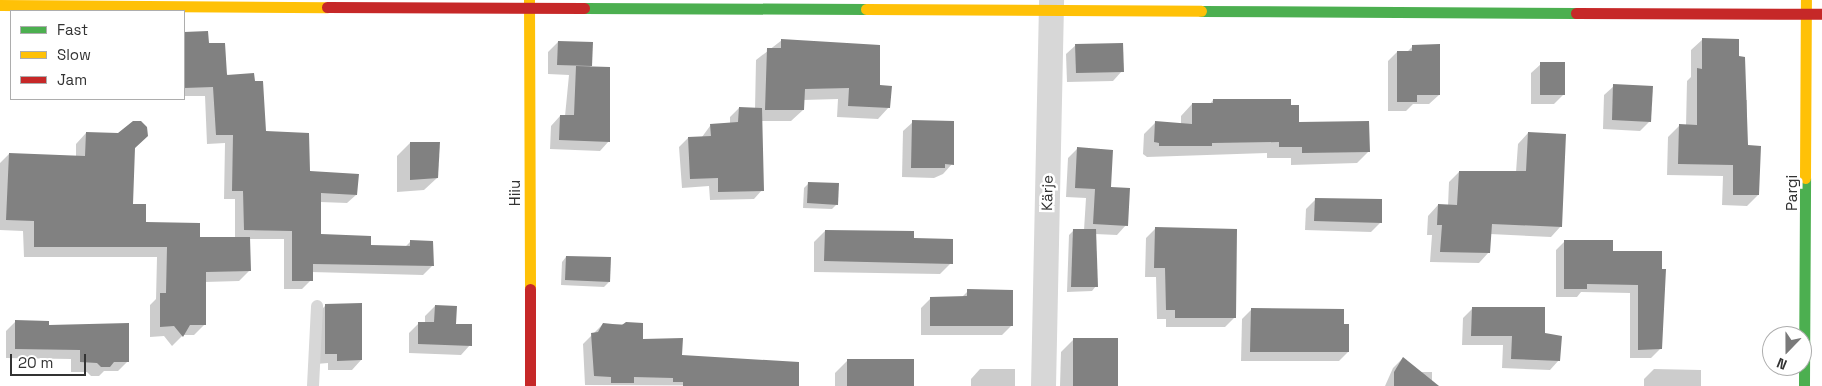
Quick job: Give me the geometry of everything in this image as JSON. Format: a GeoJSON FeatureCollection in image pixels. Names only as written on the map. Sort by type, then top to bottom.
{"type":"FeatureCollection","features":[{"type":"Feature","properties":{"kind":"street","name":"Pargi"},"geometry":{"type":"LineString","coordinates":[[1804,386],[1806,0]]}},
{"type":"Feature","properties":{"kind":"street","name":"Hiiu"},"geometry":{"type":"LineString","coordinates":[[529,4],[530,386]]}},
{"type":"Feature","properties":{"kind":"street"},"geometry":{"type":"LineString","coordinates":[[0,5],[1051,5],[1822,14]]}},
{"type":"Feature","properties":{"kind":"street","name":"Kärje"},"geometry":{"type":"LineString","coordinates":[[1043,386],[1051,5]]}},
{"type":"Feature","properties":{"kind":"lane"},"geometry":{"type":"LineString","coordinates":[[313,386],[316,306]]}},
{"type":"Feature","properties":{"kind":"building"},"geometry":{"type":"Polygon","coordinates":[[[208,31],[209,43],[225,43],[227,75],[254,73],[255,81],[263,81],[266,131],[309,133],[310,171],[359,174],[357,195],[321,193],[321,234],[371,236],[371,245],[410,246],[410,240],[433,241],[434,266],[313,264],[313,281],[292,281],[292,231],[244,230],[243,191],[232,191],[233,135],[216,135],[213,87],[185,88],[185,32],[208,31]]]}},
{"type":"Feature","properties":{"kind":"building"},"geometry":{"type":"Polygon","coordinates":[[[1702,38],[1739,39],[1739,56],[1745,57],[1748,145],[1761,146],[1759,195],[1733,195],[1733,165],[1678,164],[1679,124],[1697,125],[1697,68],[1702,69],[1702,38]]]}},
{"type":"Feature","properties":{"kind":"building"},"geometry":{"type":"Polygon","coordinates":[[[781,39],[880,45],[880,85],[892,86],[890,108],[848,106],[849,88],[805,89],[804,110],[765,110],[767,48],[781,48],[781,39]]]}},
{"type":"Feature","properties":{"kind":"building"},"geometry":{"type":"Polygon","coordinates":[[[558,41],[593,42],[592,66],[557,65],[558,41]]]}},
{"type":"Feature","properties":{"kind":"building"},"geometry":{"type":"Polygon","coordinates":[[[1123,43],[1124,72],[1076,73],[1075,44],[1123,43]]]}},
{"type":"Feature","properties":{"kind":"building"},"geometry":{"type":"Polygon","coordinates":[[[1440,44],[1440,95],[1417,95],[1417,102],[1397,102],[1397,51],[1412,51],[1412,45],[1440,44]]]}},
{"type":"Feature","properties":{"kind":"building"},"geometry":{"type":"Polygon","coordinates":[[[1540,62],[1565,62],[1565,95],[1540,95],[1540,62]]]}},
{"type":"Feature","properties":{"kind":"building"},"geometry":{"type":"Polygon","coordinates":[[[576,66],[610,67],[610,142],[559,140],[560,115],[574,115],[576,66]]]}},
{"type":"Feature","properties":{"kind":"building"},"geometry":{"type":"Polygon","coordinates":[[[1613,84],[1653,86],[1651,122],[1612,120],[1613,84]]]}},
{"type":"Feature","properties":{"kind":"building"},"geometry":{"type":"Polygon","coordinates":[[[1213,99],[1291,99],[1291,105],[1299,105],[1299,122],[1369,121],[1370,152],[1302,153],[1302,147],[1279,147],[1279,142],[1212,143],[1212,146],[1159,146],[1159,143],[1154,142],[1155,121],[1192,124],[1192,103],[1213,103],[1213,99]]]}},
{"type":"Feature","properties":{"kind":"building"},"geometry":{"type":"Polygon","coordinates":[[[739,107],[762,108],[764,191],[718,192],[718,178],[690,179],[688,137],[711,136],[710,124],[738,122],[739,107]]]}},
{"type":"Feature","properties":{"kind":"building"},"geometry":{"type":"Polygon","coordinates":[[[912,120],[954,121],[954,165],[945,164],[945,168],[911,168],[912,120]]]}},
{"type":"Feature","properties":{"kind":"building"},"geometry":{"type":"Polygon","coordinates":[[[133,121],[141,121],[147,127],[148,136],[135,148],[133,204],[146,204],[146,222],[200,223],[200,237],[250,237],[251,271],[206,272],[206,325],[190,325],[183,337],[174,326],[160,327],[160,293],[166,293],[167,247],[34,247],[34,221],[6,220],[9,153],[85,156],[86,132],[118,133],[133,121]]]}},
{"type":"Feature","properties":{"kind":"building"},"geometry":{"type":"Polygon","coordinates":[[[1528,132],[1566,134],[1562,227],[1492,224],[1490,253],[1440,252],[1442,225],[1437,225],[1438,204],[1457,205],[1459,171],[1526,171],[1528,132]]]}},
{"type":"Feature","properties":{"kind":"building"},"geometry":{"type":"Polygon","coordinates":[[[410,142],[440,142],[438,178],[410,180],[410,142]]]}},
{"type":"Feature","properties":{"kind":"building"},"geometry":{"type":"Polygon","coordinates":[[[1077,147],[1113,150],[1111,187],[1130,188],[1128,226],[1093,224],[1095,189],[1075,188],[1077,147]]]}},
{"type":"Feature","properties":{"kind":"building"},"geometry":{"type":"Polygon","coordinates":[[[808,182],[839,183],[838,205],[807,203],[808,182]]]}},
{"type":"Feature","properties":{"kind":"building"},"geometry":{"type":"Polygon","coordinates":[[[1315,198],[1382,199],[1382,223],[1314,221],[1315,198]]]}},
{"type":"Feature","properties":{"kind":"building"},"geometry":{"type":"Polygon","coordinates":[[[1155,227],[1237,229],[1236,318],[1175,318],[1175,310],[1166,310],[1165,268],[1154,268],[1155,227]]]}},
{"type":"Feature","properties":{"kind":"building"},"geometry":{"type":"Polygon","coordinates":[[[1073,229],[1096,229],[1098,287],[1071,287],[1073,229]]]}},
{"type":"Feature","properties":{"kind":"building"},"geometry":{"type":"Polygon","coordinates":[[[825,230],[914,231],[914,238],[953,239],[953,264],[824,261],[825,230]]]}},
{"type":"Feature","properties":{"kind":"building"},"geometry":{"type":"Polygon","coordinates":[[[1564,240],[1613,240],[1613,251],[1662,251],[1662,269],[1666,269],[1662,349],[1638,350],[1638,285],[1587,284],[1587,289],[1564,289],[1564,240]]]}},
{"type":"Feature","properties":{"kind":"building"},"geometry":{"type":"Polygon","coordinates":[[[566,256],[611,257],[610,282],[565,280],[566,256]]]}},
{"type":"Feature","properties":{"kind":"building"},"geometry":{"type":"Polygon","coordinates":[[[967,289],[1013,290],[1013,326],[930,326],[930,297],[967,296],[967,289]]]}},
{"type":"Feature","properties":{"kind":"building"},"geometry":{"type":"Polygon","coordinates":[[[362,303],[362,360],[337,361],[337,354],[325,354],[325,304],[362,303]]]}},
{"type":"Feature","properties":{"kind":"building"},"geometry":{"type":"Polygon","coordinates":[[[435,305],[457,306],[456,324],[472,324],[472,346],[418,344],[418,322],[434,322],[435,305]]]}},
{"type":"Feature","properties":{"kind":"building"},"geometry":{"type":"Polygon","coordinates":[[[1472,307],[1545,307],[1545,333],[1562,336],[1560,361],[1511,359],[1512,336],[1471,336],[1472,307]]]}},
{"type":"Feature","properties":{"kind":"building"},"geometry":{"type":"Polygon","coordinates":[[[1251,308],[1344,309],[1344,324],[1349,324],[1349,352],[1250,352],[1251,308]]]}},
{"type":"Feature","properties":{"kind":"building"},"geometry":{"type":"Polygon","coordinates":[[[15,320],[49,321],[49,325],[129,323],[129,362],[114,362],[110,367],[101,367],[97,363],[80,362],[80,350],[15,349],[15,320]]]}},
{"type":"Feature","properties":{"kind":"building"},"geometry":{"type":"Polygon","coordinates":[[[626,322],[643,323],[643,339],[683,338],[682,355],[799,362],[799,386],[683,386],[683,382],[673,382],[673,378],[634,377],[634,383],[611,383],[611,377],[594,376],[591,333],[598,332],[603,323],[622,325],[626,322]]]}},
{"type":"Feature","properties":{"kind":"building"},"geometry":{"type":"Polygon","coordinates":[[[1073,338],[1118,338],[1118,386],[1073,386],[1073,338]]]}},
{"type":"Feature","properties":{"kind":"building"},"geometry":{"type":"Polygon","coordinates":[[[1403,357],[1439,386],[1394,386],[1394,372],[1403,357]]]}},
{"type":"Feature","properties":{"kind":"building"},"geometry":{"type":"Polygon","coordinates":[[[847,359],[914,359],[914,386],[847,386],[847,359]]]}},
{"type":"Feature","properties":{"kind":"traffic: fast"},"geometry":{"type":"LineString","coordinates":[[584,8],[866,9]]}},
{"type":"Feature","properties":{"kind":"traffic: fast"},"geometry":{"type":"LineString","coordinates":[[1201,11],[1576,13]]}},
{"type":"Feature","properties":{"kind":"traffic: fast"},"geometry":{"type":"LineString","coordinates":[[1804,386],[1805,178]]}},
{"type":"Feature","properties":{"kind":"traffic: slow"},"geometry":{"type":"LineString","coordinates":[[529,0],[530,289]]}},
{"type":"Feature","properties":{"kind":"traffic: slow"},"geometry":{"type":"LineString","coordinates":[[1805,178],[1806,0]]}},
{"type":"Feature","properties":{"kind":"traffic: slow"},"geometry":{"type":"LineString","coordinates":[[0,5],[327,7]]}},
{"type":"Feature","properties":{"kind":"traffic: slow"},"geometry":{"type":"LineString","coordinates":[[866,9],[1201,11]]}},
{"type":"Feature","properties":{"kind":"traffic: jam"},"geometry":{"type":"LineString","coordinates":[[327,7],[584,8]]}},
{"type":"Feature","properties":{"kind":"traffic: jam"},"geometry":{"type":"LineString","coordinates":[[1576,13],[1822,14]]}},
{"type":"Feature","properties":{"kind":"traffic: jam"},"geometry":{"type":"LineString","coordinates":[[530,289],[530,386]]}}]}
